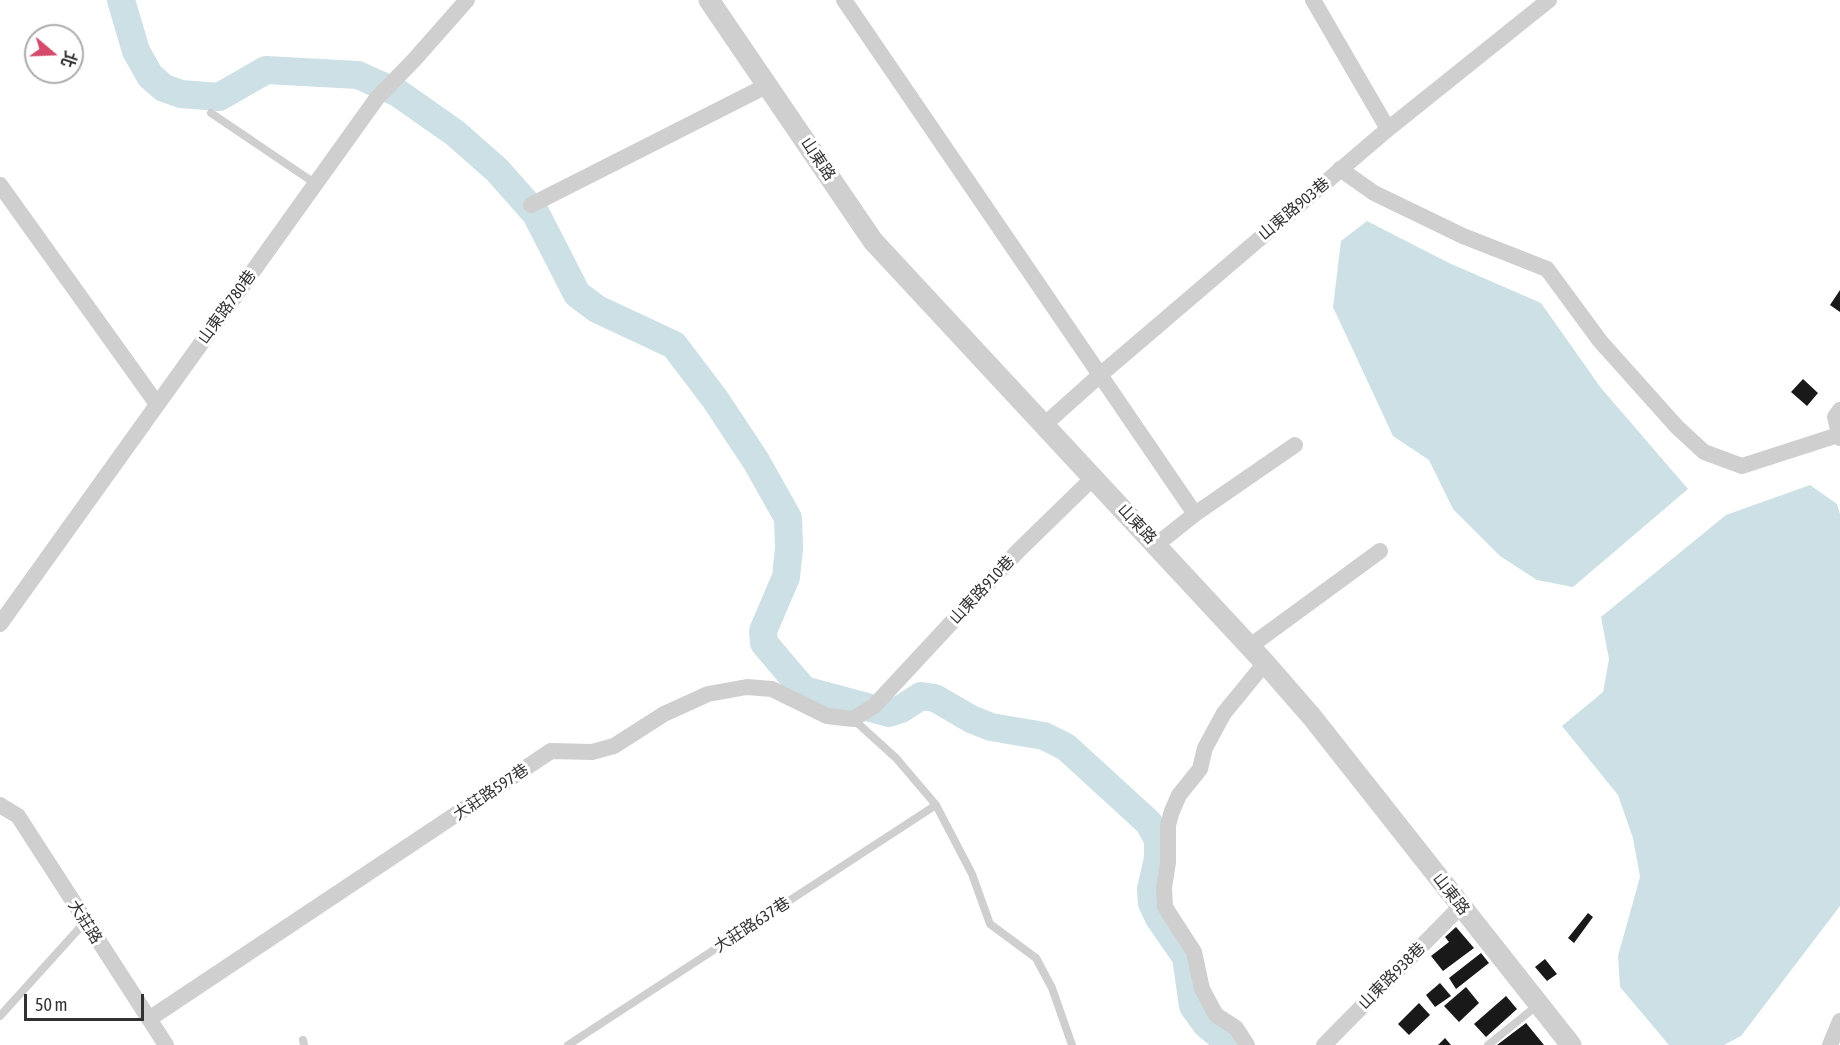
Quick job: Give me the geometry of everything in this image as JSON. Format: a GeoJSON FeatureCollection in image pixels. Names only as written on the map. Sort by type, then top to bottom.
{"type":"FeatureCollection","features":[{"type":"Feature","properties":{"kind":"street","name":"山東路780巷"},"geometry":{"type":"LineString","coordinates":[[0,624],[377,98],[467,0]]}},
{"type":"Feature","properties":{"kind":"street","name":"山東路"},"geometry":{"type":"LineString","coordinates":[[709,0],[873,241],[1265,663],[1312,717],[1571,1045]]}},
{"type":"Feature","properties":{"kind":"street"},"geometry":{"type":"LineString","coordinates":[[844,0],[1195,514]]}},
{"type":"Feature","properties":{"kind":"street"},"geometry":{"type":"LineString","coordinates":[[1312,0],[1388,129]]}},
{"type":"Feature","properties":{"kind":"street","name":"山東路903巷"},"geometry":{"type":"LineString","coordinates":[[1044,425],[1388,129],[1549,0]]}},
{"type":"Feature","properties":{"kind":"street"},"geometry":{"type":"LineString","coordinates":[[531,205],[768,85]]}},
{"type":"Feature","properties":{"kind":"street"},"geometry":{"type":"LineString","coordinates":[[1340,170],[1374,193],[1463,236],[1547,269],[1600,341],[1677,427],[1704,452],[1742,466],[1839,436],[1835,417],[1840,410]]}},
{"type":"Feature","properties":{"kind":"street"},"geometry":{"type":"LineString","coordinates":[[0,185],[157,404]]}},
{"type":"Feature","properties":{"kind":"street"},"geometry":{"type":"LineString","coordinates":[[1156,546],[1195,514],[1295,446]]}},
{"type":"Feature","properties":{"kind":"street","name":"山東路910巷"},"geometry":{"type":"LineString","coordinates":[[864,712],[1018,551],[1093,477]]}},
{"type":"Feature","properties":{"kind":"street"},"geometry":{"type":"LineString","coordinates":[[1250,647],[1380,551]]}},
{"type":"Feature","properties":{"kind":"street"},"geometry":{"type":"LineString","coordinates":[[1247,1045],[1236,1028],[1216,1015],[1202,989],[1194,952],[1165,907],[1164,888],[1168,862],[1168,825],[1179,795],[1200,769],[1205,748],[1224,713],[1265,663]]}},
{"type":"Feature","properties":{"kind":"street","name":"大莊路597巷"},"geometry":{"type":"LineString","coordinates":[[149,1020],[551,751],[592,752],[614,746],[664,714],[708,694],[747,687],[772,689],[827,716],[864,712]]}},
{"type":"Feature","properties":{"kind":"street","name":"大莊路"},"geometry":{"type":"LineString","coordinates":[[0,805],[18,816],[166,1045]]}},
{"type":"Feature","properties":{"kind":"street","name":"山東路938巷"},"geometry":{"type":"LineString","coordinates":[[1324,1045],[1461,906]]}},
{"type":"Feature","properties":{"kind":"lane"},"geometry":{"type":"LineString","coordinates":[[211,113],[316,184]]}},
{"type":"Feature","properties":{"kind":"lane"},"geometry":{"type":"LineString","coordinates":[[864,712],[896,758],[936,805],[972,874],[990,924],[1036,958],[1052,988],[1072,1045]]}},
{"type":"Feature","properties":{"kind":"lane","name":"大莊路637巷"},"geometry":{"type":"LineString","coordinates":[[568,1045],[936,805]]}},
{"type":"Feature","properties":{"kind":"lane"},"geometry":{"type":"LineString","coordinates":[[0,1016],[85,922]]}},
{"type":"Feature","properties":{"kind":"lane"},"geometry":{"type":"LineString","coordinates":[[1488,1045],[1539,1004]]}},
{"type":"Feature","properties":{"kind":"shaded area"},"geometry":{"type":"Polygon","coordinates":[[[1367,221],[1449,263],[1541,303],[1601,388],[1688,489],[1573,587],[1537,580],[1500,556],[1453,509],[1429,460],[1393,436],[1333,307],[1341,241],[1367,221]]]}},
{"type":"Feature","properties":{"kind":"shaded area"},"geometry":{"type":"Polygon","coordinates":[[[1810,485],[1837,504],[1840,514],[1840,906],[1741,1036],[1724,1045],[1669,1045],[1620,987],[1618,956],[1640,877],[1633,838],[1618,795],[1562,726],[1603,692],[1609,659],[1601,617],[1726,515],[1810,485]]]}},
{"type":"Feature","properties":{"kind":"building"},"geometry":{"type":"Polygon","coordinates":[[[1840,290],[1840,312],[1830,305],[1840,290]]]}},
{"type":"Feature","properties":{"kind":"building"},"geometry":{"type":"Polygon","coordinates":[[[1803,379],[1818,393],[1807,406],[1791,392],[1803,379]]]}},
{"type":"Feature","properties":{"kind":"building"},"geometry":{"type":"Polygon","coordinates":[[[1588,913],[1593,917],[1574,943],[1568,938],[1588,913]]]}},
{"type":"Feature","properties":{"kind":"building"},"geometry":{"type":"Polygon","coordinates":[[[1456,927],[1474,948],[1443,971],[1431,956],[1449,942],[1445,937],[1456,927]]]}},
{"type":"Feature","properties":{"kind":"building"},"geometry":{"type":"Polygon","coordinates":[[[1481,953],[1489,963],[1456,989],[1449,978],[1481,953]]]}},
{"type":"Feature","properties":{"kind":"building"},"geometry":{"type":"Polygon","coordinates":[[[1545,959],[1557,974],[1547,981],[1535,967],[1545,959]]]}},
{"type":"Feature","properties":{"kind":"building"},"geometry":{"type":"Polygon","coordinates":[[[1440,983],[1451,996],[1435,1007],[1426,995],[1440,983]]]}},
{"type":"Feature","properties":{"kind":"building"},"geometry":{"type":"Polygon","coordinates":[[[1466,987],[1479,1003],[1459,1022],[1444,1006],[1466,987]]]}},
{"type":"Feature","properties":{"kind":"building"},"geometry":{"type":"Polygon","coordinates":[[[1506,996],[1517,1009],[1486,1037],[1474,1024],[1506,996]]]}},
{"type":"Feature","properties":{"kind":"building"},"geometry":{"type":"Polygon","coordinates":[[[1419,1003],[1430,1015],[1409,1035],[1398,1024],[1419,1003]]]}},
{"type":"Feature","properties":{"kind":"building"},"geometry":{"type":"Polygon","coordinates":[[[1526,1023],[1544,1045],[1497,1045],[1526,1023]]]}},
{"type":"Feature","properties":{"kind":"building"},"geometry":{"type":"Polygon","coordinates":[[[1445,1038],[1451,1045],[1438,1045],[1445,1038]]]}},
{"type":"Feature","properties":{"kind":"waterway"},"geometry":{"type":"LineString","coordinates":[[121,0],[136,51],[150,76],[164,88],[181,94],[219,97],[266,70],[358,75],[398,93],[455,133],[497,170],[536,214],[577,294],[597,309],[674,345],[715,399],[756,461],[788,518],[789,548],[786,577],[763,631],[764,643],[804,690],[889,713],[901,709],[921,696],[935,698],[971,719],[991,727],[1044,736],[1066,747],[1149,823],[1158,840],[1158,858],[1151,889],[1152,903],[1159,918],[1186,957],[1193,1006],[1206,1024],[1231,1045]]}}]}
